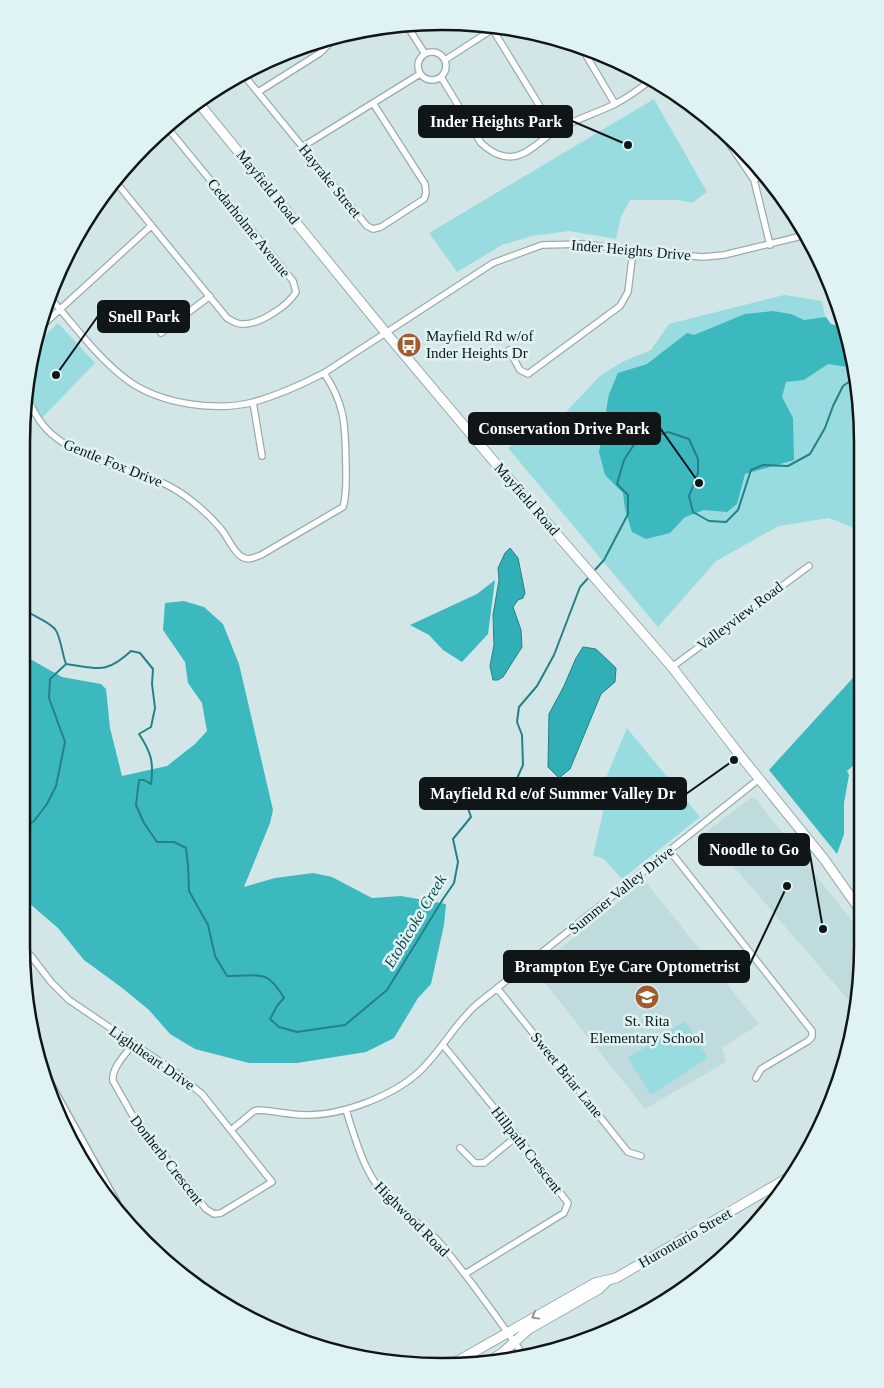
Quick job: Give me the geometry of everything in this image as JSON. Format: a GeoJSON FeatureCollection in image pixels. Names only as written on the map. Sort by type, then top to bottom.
{"type":"FeatureCollection","features":[{"type":"Feature","properties":{"kind":"highway"},"geometry":{"type":"LineString","coordinates":[[71,1127],[91,1163]]}},
{"type":"Feature","properties":{"kind":"main road","name":"Mayfield Road"},"geometry":{"type":"LineString","coordinates":[[202,107],[386,333],[502,471],[672,667],[854,899]]}},
{"type":"Feature","properties":{"kind":"main road","name":"Hurontario Street"},"geometry":{"type":"LineString","coordinates":[[464,1357],[595,1283],[616,1278],[779,1183]]}},
{"type":"Feature","properties":{"kind":"main road","name":"Hurontario Street"},"geometry":{"type":"LineString","coordinates":[[502,1353],[529,1329],[599,1288],[610,1279]]}},
{"type":"Feature","properties":{"kind":"street"},"geometry":{"type":"LineString","coordinates":[[411,31],[425,54]]}},
{"type":"Feature","properties":{"kind":"street"},"geometry":{"type":"LineString","coordinates":[[445,60],[484,33]]}},
{"type":"Feature","properties":{"kind":"street"},"geometry":{"type":"LineString","coordinates":[[499,34],[555,131]]}},
{"type":"Feature","properties":{"kind":"street"},"geometry":{"type":"LineString","coordinates":[[258,92],[320,53],[326,47]]}},
{"type":"Feature","properties":{"kind":"street"},"geometry":{"type":"LineString","coordinates":[[434,52],[445,60],[446,69],[441,77],[433,80],[424,78],[420,74],[418,66],[425,54],[434,52]]}},
{"type":"Feature","properties":{"kind":"street"},"geometry":{"type":"LineString","coordinates":[[587,56],[615,104]]}},
{"type":"Feature","properties":{"kind":"street"},"geometry":{"type":"LineString","coordinates":[[302,147],[420,74]]}},
{"type":"Feature","properties":{"kind":"street"},"geometry":{"type":"LineString","coordinates":[[441,77],[481,143],[490,152],[506,157],[517,156],[538,144],[555,131],[615,104],[646,84]]}},
{"type":"Feature","properties":{"kind":"street","name":"Hayrake Street"},"geometry":{"type":"LineString","coordinates":[[247,79],[367,226],[373,229],[381,227],[424,198],[426,193],[424,184],[373,103]]}},
{"type":"Feature","properties":{"kind":"street","name":"Cedarholme Avenue"},"geometry":{"type":"LineString","coordinates":[[119,186],[227,318],[235,323],[244,325],[274,313],[291,301],[296,292],[292,281],[171,132]]}},
{"type":"Feature","properties":{"kind":"street"},"geometry":{"type":"LineString","coordinates":[[737,155],[754,180],[770,245]]}},
{"type":"Feature","properties":{"kind":"street"},"geometry":{"type":"LineString","coordinates":[[754,180],[758,178]]}},
{"type":"Feature","properties":{"kind":"street"},"geometry":{"type":"LineString","coordinates":[[49,319],[151,226]]}},
{"type":"Feature","properties":{"kind":"street","name":"Inder Heights Drive"},"geometry":{"type":"LineString","coordinates":[[55,302],[85,339],[130,382],[157,396],[186,403],[221,406],[253,402],[298,387],[324,373],[493,263],[542,245],[585,244],[633,251],[702,257],[724,256],[799,237]]}},
{"type":"Feature","properties":{"kind":"street"},"geometry":{"type":"LineString","coordinates":[[509,350],[520,370],[528,374],[620,306],[628,292],[633,251]]}},
{"type":"Feature","properties":{"kind":"street"},"geometry":{"type":"LineString","coordinates":[[161,333],[210,296]]}},
{"type":"Feature","properties":{"kind":"street","name":"Gentle Fox Drive"},"geometry":{"type":"LineString","coordinates":[[32,407],[40,422],[59,441],[86,455],[174,488],[221,528],[240,555],[251,559],[343,507],[346,492],[345,425],[339,400],[324,373]]}},
{"type":"Feature","properties":{"kind":"street"},"geometry":{"type":"LineString","coordinates":[[253,402],[262,456]]}},
{"type":"Feature","properties":{"kind":"street","name":"Valleyview Road"},"geometry":{"type":"LineString","coordinates":[[672,667],[808,566]]}},
{"type":"Feature","properties":{"kind":"street","name":"Summer Valley Drive"},"geometry":{"type":"LineString","coordinates":[[231,1130],[254,1111],[309,1115],[346,1110],[402,1084],[421,1070],[466,1014],[759,779]]}},
{"type":"Feature","properties":{"kind":"street"},"geometry":{"type":"LineString","coordinates":[[670,851],[812,1031],[812,1037],[808,1041],[762,1069],[756,1078]]}},
{"type":"Feature","properties":{"kind":"street","name":"Lightheart Drive"},"geometry":{"type":"LineString","coordinates":[[30,955],[51,982],[65,996],[191,1084],[209,1102],[272,1182]]}},
{"type":"Feature","properties":{"kind":"street","name":"Sweet Briar Lane"},"geometry":{"type":"LineString","coordinates":[[497,988],[628,1152],[641,1156]]}},
{"type":"Feature","properties":{"kind":"street","name":"Donherb Crescent"},"geometry":{"type":"LineString","coordinates":[[133,1044],[114,1071],[113,1081],[134,1118],[206,1209],[214,1214],[221,1212],[272,1182]]}},
{"type":"Feature","properties":{"kind":"street","name":"Hillpath Crescent"},"geometry":{"type":"LineString","coordinates":[[442,1045],[517,1136],[568,1203],[568,1208],[564,1213],[465,1274]]}},
{"type":"Feature","properties":{"kind":"street","name":"Highwood Road"},"geometry":{"type":"LineString","coordinates":[[346,1110],[361,1158],[375,1183],[392,1203],[430,1233],[465,1274],[520,1350]]}},
{"type":"Feature","properties":{"kind":"street"},"geometry":{"type":"LineString","coordinates":[[460,1148],[472,1161],[479,1164],[484,1163],[517,1136]]}},
{"type":"Feature","properties":{"kind":"shaded area"},"geometry":{"type":"Polygon","coordinates":[[[654,99],[707,192],[692,203],[678,200],[630,200],[621,217],[616,239],[569,231],[532,236],[502,245],[457,272],[429,233],[654,99]]]}},
{"type":"Feature","properties":{"kind":"shaded area"},"geometry":{"type":"Polygon","coordinates":[[[784,295],[822,301],[829,337],[840,336],[850,388],[854,442],[854,528],[829,518],[779,526],[716,561],[658,627],[508,448],[565,413],[600,376],[622,362],[651,350],[669,324],[784,295]]]}},
{"type":"Feature","properties":{"kind":"shaded area"},"geometry":{"type":"Polygon","coordinates":[[[773,311],[791,314],[804,320],[826,317],[831,324],[837,326],[847,367],[828,364],[804,380],[786,382],[782,397],[793,418],[794,460],[745,474],[737,504],[727,512],[704,510],[685,517],[670,533],[646,539],[632,532],[625,509],[623,493],[605,475],[599,452],[609,394],[618,373],[647,364],[687,333],[694,335],[745,314],[773,311]]]}},
{"type":"Feature","properties":{"kind":"shaded area"},"geometry":{"type":"Polygon","coordinates":[[[58,323],[95,363],[42,418],[33,401],[44,337],[58,323]]]}},
{"type":"Feature","properties":{"kind":"shaded area"},"geometry":{"type":"Polygon","coordinates":[[[510,548],[518,558],[525,593],[523,598],[518,600],[513,607],[521,630],[522,647],[503,677],[493,680],[490,666],[494,645],[493,615],[499,580],[498,568],[505,553],[510,548]]]}},
{"type":"Feature","properties":{"kind":"shaded area"},"geometry":{"type":"Polygon","coordinates":[[[495,580],[488,634],[462,662],[443,650],[429,635],[410,625],[477,594],[495,580]]]}},
{"type":"Feature","properties":{"kind":"shaded area"},"geometry":{"type":"Polygon","coordinates":[[[184,601],[204,607],[223,624],[239,664],[273,810],[270,823],[244,887],[275,878],[313,873],[332,877],[372,898],[401,896],[446,904],[444,925],[431,984],[418,998],[394,1038],[366,1052],[297,1063],[249,1063],[195,1049],[170,1034],[149,1010],[84,960],[58,928],[30,904],[30,659],[62,677],[101,684],[106,689],[110,728],[122,776],[167,766],[195,744],[207,731],[202,703],[188,683],[185,662],[163,630],[165,603],[184,601]]]}},
{"type":"Feature","properties":{"kind":"shaded area"},"geometry":{"type":"Polygon","coordinates":[[[583,647],[596,649],[616,668],[615,682],[601,694],[570,769],[559,778],[548,767],[549,714],[583,647]]]}},
{"type":"Feature","properties":{"kind":"shaded area"},"geometry":{"type":"Polygon","coordinates":[[[854,677],[854,765],[847,771],[849,775],[844,803],[844,834],[837,854],[769,770],[854,677]]]}},
{"type":"Feature","properties":{"kind":"shaded area"},"geometry":{"type":"Polygon","coordinates":[[[627,728],[700,817],[622,879],[604,859],[593,855],[603,813],[599,794],[627,728]]]}},
{"type":"Feature","properties":{"kind":"shaded area"},"geometry":{"type":"Polygon","coordinates":[[[754,797],[854,923],[853,973],[850,1002],[705,833],[754,797]]]}},
{"type":"Feature","properties":{"kind":"shaded area","name":"St. Rita Elementary School"},"geometry":{"type":"Polygon","coordinates":[[[645,881],[759,1024],[722,1048],[726,1062],[645,1109],[534,969],[645,881]]]}},
{"type":"Feature","properties":{"kind":"shaded area"},"geometry":{"type":"Polygon","coordinates":[[[685,1021],[708,1058],[651,1095],[628,1058],[685,1021]]]}},
{"type":"Feature","properties":{"kind":"waterway","name":"Etobicoke Creek"},"geometry":{"type":"LineString","coordinates":[[593,572],[604,560],[628,514],[628,495],[617,484],[624,460],[635,443],[668,432],[689,439],[698,459],[698,473],[689,496],[693,512],[709,521],[726,522],[738,510],[751,470],[763,465],[788,466],[810,454],[825,428],[843,386],[849,382]]}},
{"type":"Feature","properties":{"kind":"waterway","name":"Etobicoke Creek"},"geometry":{"type":"LineString","coordinates":[[30,613],[55,629],[59,636],[66,664],[94,668],[107,667],[122,659],[131,651],[140,653],[153,669],[152,684],[155,708],[151,727],[139,734],[151,758],[151,784],[144,780],[139,780],[136,805],[144,823],[157,842],[174,842],[186,848],[189,891],[208,925],[215,956],[227,976],[254,975],[266,978],[272,982],[284,998],[270,1019],[279,1027],[297,1032],[345,1025],[387,990],[454,883],[458,862],[453,839],[471,817],[466,802],[468,793],[480,784],[492,781],[501,789],[514,785],[523,765],[522,735],[517,722],[519,707],[537,686],[554,655],[580,587],[590,576]]}},
{"type":"Feature","properties":{"kind":"waterway"},"geometry":{"type":"LineString","coordinates":[[30,824],[47,804],[56,786],[65,742],[49,698],[50,679],[65,665]]}},
{"type":"Feature","properties":{"kind":"place","name":"Inder Heights Park"},"geometry":{"type":"Point","coordinates":[628,145]}},
{"type":"Feature","properties":{"kind":"place","name":"Mayfield Rd w/of Inder Heights Dr"},"geometry":{"type":"Point","coordinates":[409,345]}},
{"type":"Feature","properties":{"kind":"place","name":"Snell Park"},"geometry":{"type":"Point","coordinates":[56,375]}},
{"type":"Feature","properties":{"kind":"place","name":"Conservation Drive Park"},"geometry":{"type":"Point","coordinates":[699,483]}},
{"type":"Feature","properties":{"kind":"place","name":"Mayfield Rd e/of Summer Valley Dr"},"geometry":{"type":"Point","coordinates":[734,760]}},
{"type":"Feature","properties":{"kind":"place","name":"Brampton Eye Care Optometrist"},"geometry":{"type":"Point","coordinates":[787,886]}},
{"type":"Feature","properties":{"kind":"place","name":"Noodle to Go"},"geometry":{"type":"Point","coordinates":[823,929]}},
{"type":"Feature","properties":{"kind":"place","name":"St. Rita Elementary School"},"geometry":{"type":"Point","coordinates":[647,997]}}]}
